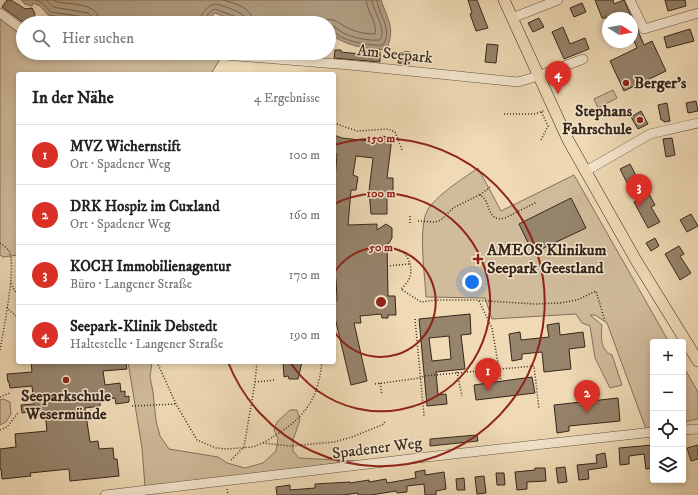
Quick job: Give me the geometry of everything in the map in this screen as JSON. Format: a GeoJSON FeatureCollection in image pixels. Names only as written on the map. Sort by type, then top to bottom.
{"type":"FeatureCollection","features":[{"type":"Feature","properties":{"kind":"main road"},"geometry":{"type":"LineString","coordinates":[[504,0],[568,140],[637,262],[698,361]]}},
{"type":"Feature","properties":{"kind":"street"},"geometry":{"type":"LineString","coordinates":[[512,18],[558,0]]}},
{"type":"Feature","properties":{"kind":"street"},"geometry":{"type":"LineString","coordinates":[[630,0],[644,29],[698,13]]}},
{"type":"Feature","properties":{"kind":"street"},"geometry":{"type":"LineString","coordinates":[[0,13],[16,25]]}},
{"type":"Feature","properties":{"kind":"street","name":"Am Seepark"},"geometry":{"type":"LineString","coordinates":[[288,60],[518,82],[583,59]]}},
{"type":"Feature","properties":{"kind":"street"},"geometry":{"type":"LineString","coordinates":[[586,171],[650,134],[698,123]]}},
{"type":"Feature","properties":{"kind":"street"},"geometry":{"type":"LineString","coordinates":[[686,430],[698,429]]}},
{"type":"Feature","properties":{"kind":"street","name":"Spadener Weg"},"geometry":{"type":"LineString","coordinates":[[105,495],[449,454],[650,432]]}},
{"type":"Feature","properties":{"kind":"path"},"geometry":{"type":"LineString","coordinates":[[504,114],[535,114],[553,107]]}},
{"type":"Feature","properties":{"kind":"path"},"geometry":{"type":"LineString","coordinates":[[541,111],[548,126],[541,140]]}},
{"type":"Feature","properties":{"kind":"path"},"geometry":{"type":"LineString","coordinates":[[336,125],[357,130],[388,129],[395,132],[402,150]]}},
{"type":"Feature","properties":{"kind":"path"},"geometry":{"type":"LineString","coordinates":[[418,221],[434,222],[441,220],[453,208],[479,195],[490,187]]}},
{"type":"Feature","properties":{"kind":"path"},"geometry":{"type":"LineString","coordinates":[[479,195],[485,200],[492,215],[496,219],[500,220],[537,202]]}},
{"type":"Feature","properties":{"kind":"path"},"geometry":{"type":"LineString","coordinates":[[410,216],[410,223]]}},
{"type":"Feature","properties":{"kind":"path"},"geometry":{"type":"LineString","coordinates":[[0,243],[9,252],[11,259],[11,282],[0,350]]}},
{"type":"Feature","properties":{"kind":"path"},"geometry":{"type":"LineString","coordinates":[[399,250],[403,251],[410,264],[408,282],[401,289],[421,302],[436,300],[534,304],[560,303],[577,300],[596,291],[605,321]]}},
{"type":"Feature","properties":{"kind":"path"},"geometry":{"type":"LineString","coordinates":[[387,266],[410,264]]}},
{"type":"Feature","properties":{"kind":"path"},"geometry":{"type":"LineString","coordinates":[[11,282],[16,292]]}},
{"type":"Feature","properties":{"kind":"path"},"geometry":{"type":"LineString","coordinates":[[479,301],[492,328],[501,381]]}},
{"type":"Feature","properties":{"kind":"path"},"geometry":{"type":"LineString","coordinates":[[7,307],[10,312],[16,316]]}},
{"type":"Feature","properties":{"kind":"path"},"geometry":{"type":"LineString","coordinates":[[415,319],[424,416]]}},
{"type":"Feature","properties":{"kind":"path"},"geometry":{"type":"LineString","coordinates":[[158,364],[176,404],[197,440],[216,448],[226,449],[252,447],[263,443],[294,423],[305,412],[314,395],[320,377],[322,364]]}},
{"type":"Feature","properties":{"kind":"path"},"geometry":{"type":"LineString","coordinates":[[231,460],[244,447],[258,364]]}},
{"type":"Feature","properties":{"kind":"path"},"geometry":{"type":"LineString","coordinates":[[375,384],[457,372],[534,366],[539,409]]}},
{"type":"Feature","properties":{"kind":"path"},"geometry":{"type":"LineString","coordinates":[[457,372],[462,396]]}},
{"type":"Feature","properties":{"kind":"path"},"geometry":{"type":"LineString","coordinates":[[255,382],[276,380]]}},
{"type":"Feature","properties":{"kind":"path"},"geometry":{"type":"LineString","coordinates":[[380,383],[382,395]]}},
{"type":"Feature","properties":{"kind":"path"},"geometry":{"type":"LineString","coordinates":[[0,397],[10,393]]}},
{"type":"Feature","properties":{"kind":"path"},"geometry":{"type":"LineString","coordinates":[[132,406],[176,404]]}},
{"type":"Feature","properties":{"kind":"path"},"geometry":{"type":"LineString","coordinates":[[0,430],[7,427],[18,413]]}},
{"type":"Feature","properties":{"kind":"path"},"geometry":{"type":"LineString","coordinates":[[263,443],[290,446],[334,442],[362,434],[384,424],[385,420]]}},
{"type":"Feature","properties":{"kind":"shaded area"},"geometry":{"type":"Polygon","coordinates":[[[0,18],[16,31],[16,60],[219,60],[212,72],[16,72],[16,255],[3,257],[0,255],[0,18]]]}},
{"type":"Feature","properties":{"kind":"shaded area"},"geometry":{"type":"Polygon","coordinates":[[[613,90],[617,98],[598,108],[594,99],[613,90]]]}},
{"type":"Feature","properties":{"kind":"shaded area"},"geometry":{"type":"Polygon","coordinates":[[[478,168],[501,211],[574,175],[667,339],[650,339],[650,428],[646,429],[607,323],[595,315],[590,315],[602,325],[603,346],[608,353],[612,355],[622,385],[610,388],[595,358],[590,326],[582,323],[576,314],[492,319],[485,298],[426,297],[422,241],[424,219],[427,211],[436,199],[478,168]]]}},
{"type":"Feature","properties":{"kind":"shaded area"},"geometry":{"type":"Polygon","coordinates":[[[128,364],[152,364],[150,377],[156,421],[160,436],[169,449],[218,457],[227,463],[245,468],[263,463],[276,451],[278,439],[274,430],[277,422],[290,410],[297,410],[300,420],[293,440],[293,451],[299,458],[355,461],[145,487],[142,448],[128,364]]]}},
{"type":"Feature","properties":{"kind":"shaded area"},"geometry":{"type":"Polygon","coordinates":[[[686,371],[698,392],[698,419],[686,421],[686,371]]]}},
{"type":"Feature","properties":{"kind":"shaded area"},"geometry":{"type":"Polygon","coordinates":[[[3,399],[10,402],[11,414],[6,422],[0,425],[0,400],[3,399]]]}},
{"type":"Feature","properties":{"kind":"water"},"geometry":{"type":"Polygon","coordinates":[[[21,0],[381,0],[391,30],[389,43],[386,50],[356,46],[336,38],[336,16],[223,16],[215,13],[212,16],[54,16],[48,15],[40,6],[33,3],[32,6],[25,4],[21,0]]]}},
{"type":"Feature","properties":{"kind":"building"},"geometry":{"type":"Polygon","coordinates":[[[7,0],[11,0],[25,9],[32,8],[35,14],[34,16],[16,17],[2,7],[7,0]]]}},
{"type":"Feature","properties":{"kind":"building"},"geometry":{"type":"Polygon","coordinates":[[[468,0],[477,0],[488,28],[476,31],[470,14],[472,13],[468,0]]]}},
{"type":"Feature","properties":{"kind":"building"},"geometry":{"type":"Polygon","coordinates":[[[595,0],[613,0],[614,4],[624,0],[629,12],[602,12],[602,18],[595,0]]]}},
{"type":"Feature","properties":{"kind":"building"},"geometry":{"type":"Polygon","coordinates":[[[665,0],[685,0],[686,6],[668,11],[665,0]]]}},
{"type":"Feature","properties":{"kind":"building"},"geometry":{"type":"Polygon","coordinates":[[[582,3],[586,12],[574,17],[570,8],[582,3]]]}},
{"type":"Feature","properties":{"kind":"building"},"geometry":{"type":"Polygon","coordinates":[[[539,18],[544,27],[533,32],[528,23],[539,18]]]}},
{"type":"Feature","properties":{"kind":"building"},"geometry":{"type":"Polygon","coordinates":[[[563,27],[570,44],[585,38],[589,49],[564,59],[552,32],[563,27]]]}},
{"type":"Feature","properties":{"kind":"building"},"geometry":{"type":"Polygon","coordinates":[[[690,29],[694,41],[667,48],[664,37],[690,29]]]}},
{"type":"Feature","properties":{"kind":"building"},"geometry":{"type":"Polygon","coordinates":[[[638,31],[644,45],[652,41],[666,71],[624,91],[610,61],[638,48],[638,31]]]}},
{"type":"Feature","properties":{"kind":"building"},"geometry":{"type":"Polygon","coordinates":[[[487,44],[498,45],[496,63],[485,62],[487,44]]]}},
{"type":"Feature","properties":{"kind":"building"},"geometry":{"type":"Polygon","coordinates":[[[336,50],[360,54],[361,51],[380,52],[380,62],[336,58],[336,50]]]}},
{"type":"Feature","properties":{"kind":"building"},"geometry":{"type":"Polygon","coordinates":[[[403,52],[410,52],[409,64],[398,63],[399,56],[402,56],[403,52]]]}},
{"type":"Feature","properties":{"kind":"building"},"geometry":{"type":"Polygon","coordinates":[[[696,101],[698,111],[688,113],[686,103],[696,101]]]}},
{"type":"Feature","properties":{"kind":"building"},"geometry":{"type":"Polygon","coordinates":[[[667,103],[670,121],[664,122],[661,120],[658,105],[667,103]]]}},
{"type":"Feature","properties":{"kind":"building","name":"Stephans Fahrschule"},"geometry":{"type":"Polygon","coordinates":[[[641,111],[648,124],[638,129],[631,117],[641,111]]]}},
{"type":"Feature","properties":{"kind":"building"},"geometry":{"type":"Polygon","coordinates":[[[336,136],[342,138],[378,142],[379,136],[392,137],[387,178],[393,178],[393,192],[387,193],[387,214],[371,214],[369,191],[373,158],[356,156],[353,175],[358,177],[356,190],[351,190],[348,225],[377,224],[377,230],[386,224],[392,228],[392,238],[387,244],[388,296],[395,296],[396,315],[388,315],[388,318],[382,318],[381,314],[360,316],[361,323],[354,323],[367,381],[351,385],[336,322],[336,136]]]}},
{"type":"Feature","properties":{"kind":"building"},"geometry":{"type":"Polygon","coordinates":[[[672,138],[675,155],[666,157],[663,139],[672,138]]]}},
{"type":"Feature","properties":{"kind":"building"},"geometry":{"type":"Polygon","coordinates":[[[630,164],[641,185],[631,191],[620,169],[630,164]]]}},
{"type":"Feature","properties":{"kind":"building"},"geometry":{"type":"Polygon","coordinates":[[[649,194],[655,205],[651,207],[660,222],[648,228],[634,202],[649,194]]]}},
{"type":"Feature","properties":{"kind":"building"},"geometry":{"type":"Polygon","coordinates":[[[571,198],[586,228],[533,253],[519,224],[571,198]]]}},
{"type":"Feature","properties":{"kind":"building"},"geometry":{"type":"Polygon","coordinates":[[[691,214],[698,226],[687,232],[680,220],[691,214]]]}},
{"type":"Feature","properties":{"kind":"building"},"geometry":{"type":"Polygon","coordinates":[[[655,238],[659,246],[651,251],[646,243],[655,238]]]}},
{"type":"Feature","properties":{"kind":"building"},"geometry":{"type":"Polygon","coordinates":[[[679,246],[684,254],[680,256],[691,273],[680,280],[665,254],[679,246]]]}},
{"type":"Feature","properties":{"kind":"building"},"geometry":{"type":"Polygon","coordinates":[[[470,314],[471,334],[461,335],[465,369],[436,372],[438,395],[446,394],[447,404],[427,406],[419,319],[470,314]],[[449,336],[429,338],[432,361],[451,359],[449,336]]]}},
{"type":"Feature","properties":{"kind":"building"},"geometry":{"type":"Polygon","coordinates":[[[559,323],[560,335],[583,332],[585,347],[569,349],[571,369],[544,372],[542,352],[522,354],[522,359],[512,361],[509,334],[520,332],[521,340],[549,337],[547,325],[559,323]]]}},
{"type":"Feature","properties":{"kind":"building"},"geometry":{"type":"Polygon","coordinates":[[[31,364],[126,364],[127,369],[103,371],[105,385],[120,383],[121,392],[125,391],[125,397],[129,396],[129,402],[116,404],[115,398],[100,400],[100,406],[85,408],[90,442],[98,441],[99,449],[113,448],[114,459],[117,459],[119,476],[70,481],[69,469],[30,473],[31,476],[2,479],[1,469],[0,470],[0,449],[16,447],[15,434],[47,431],[45,412],[37,413],[36,411],[22,413],[21,405],[34,404],[32,386],[10,388],[8,382],[7,374],[32,372],[31,364]]]}},
{"type":"Feature","properties":{"kind":"building"},"geometry":{"type":"Polygon","coordinates":[[[283,364],[302,364],[298,379],[289,379],[288,376],[284,377],[283,364]]]}},
{"type":"Feature","properties":{"kind":"building"},"geometry":{"type":"Polygon","coordinates":[[[532,377],[535,393],[476,400],[474,385],[532,377]]]}},
{"type":"Feature","properties":{"kind":"building"},"geometry":{"type":"Polygon","coordinates":[[[618,398],[620,421],[569,426],[569,431],[557,433],[554,405],[618,398]]]}},
{"type":"Feature","properties":{"kind":"building"},"geometry":{"type":"Polygon","coordinates":[[[477,435],[478,441],[430,446],[430,439],[477,435]]]}},
{"type":"Feature","properties":{"kind":"building"},"geometry":{"type":"Polygon","coordinates":[[[650,445],[650,468],[646,469],[644,454],[629,456],[629,464],[620,465],[619,448],[650,445]]]}},
{"type":"Feature","properties":{"kind":"building"},"geometry":{"type":"Polygon","coordinates":[[[698,445],[698,459],[691,461],[687,448],[698,445]]]}},
{"type":"Feature","properties":{"kind":"building"},"geometry":{"type":"Polygon","coordinates":[[[605,453],[607,467],[588,470],[589,479],[579,480],[577,465],[597,463],[596,455],[605,453]]]}},
{"type":"Feature","properties":{"kind":"building"},"geometry":{"type":"Polygon","coordinates":[[[565,467],[567,482],[558,483],[556,468],[565,467]]]}},
{"type":"Feature","properties":{"kind":"building"},"geometry":{"type":"Polygon","coordinates":[[[535,468],[545,468],[546,481],[527,482],[527,489],[517,490],[515,472],[535,470],[535,468]]]}},
{"type":"Feature","properties":{"kind":"building"},"geometry":{"type":"Polygon","coordinates":[[[425,470],[425,475],[444,472],[446,489],[436,491],[436,495],[425,495],[424,484],[407,486],[407,492],[397,493],[396,491],[371,495],[358,495],[358,493],[343,495],[277,495],[276,487],[290,485],[290,490],[315,488],[315,484],[350,483],[369,480],[369,482],[386,479],[387,483],[416,478],[415,472],[425,470]]]}},
{"type":"Feature","properties":{"kind":"building"},"geometry":{"type":"Polygon","coordinates":[[[496,473],[504,473],[505,485],[497,485],[496,473]]]}},
{"type":"Feature","properties":{"kind":"building"},"geometry":{"type":"Polygon","coordinates":[[[484,476],[486,493],[477,494],[475,477],[484,476]]]}},
{"type":"Feature","properties":{"kind":"building"},"geometry":{"type":"Polygon","coordinates":[[[464,478],[465,490],[457,490],[456,479],[464,478]]]}},
{"type":"Feature","properties":{"kind":"place","name":"Berger's"},"geometry":{"type":"Point","coordinates":[626,83]}},
{"type":"Feature","properties":{"kind":"place","name":"Seepark-Klinik Debstedt"},"geometry":{"type":"Point","coordinates":[558,94]}},
{"type":"Feature","properties":{"kind":"place","name":"Stephans Fahrschule"},"geometry":{"type":"Point","coordinates":[640,120]}},
{"type":"Feature","properties":{"kind":"place","name":"KOCH Immobilienagentur"},"geometry":{"type":"Point","coordinates":[639,207]}},
{"type":"Feature","properties":{"kind":"place","name":"AMEOS Klinikum Seepark Geestland"},"geometry":{"type":"Point","coordinates":[478,259]}},
{"type":"Feature","properties":{"kind":"place","name":"Seeparkschule Wesermünde"},"geometry":{"type":"Point","coordinates":[66,380]}},
{"type":"Feature","properties":{"kind":"place","name":"MVZ Wichernstift"},"geometry":{"type":"Point","coordinates":[488,391]}},
{"type":"Feature","properties":{"kind":"place","name":"DRK Hospiz im Cuxland"},"geometry":{"type":"Point","coordinates":[587,413]}}]}
